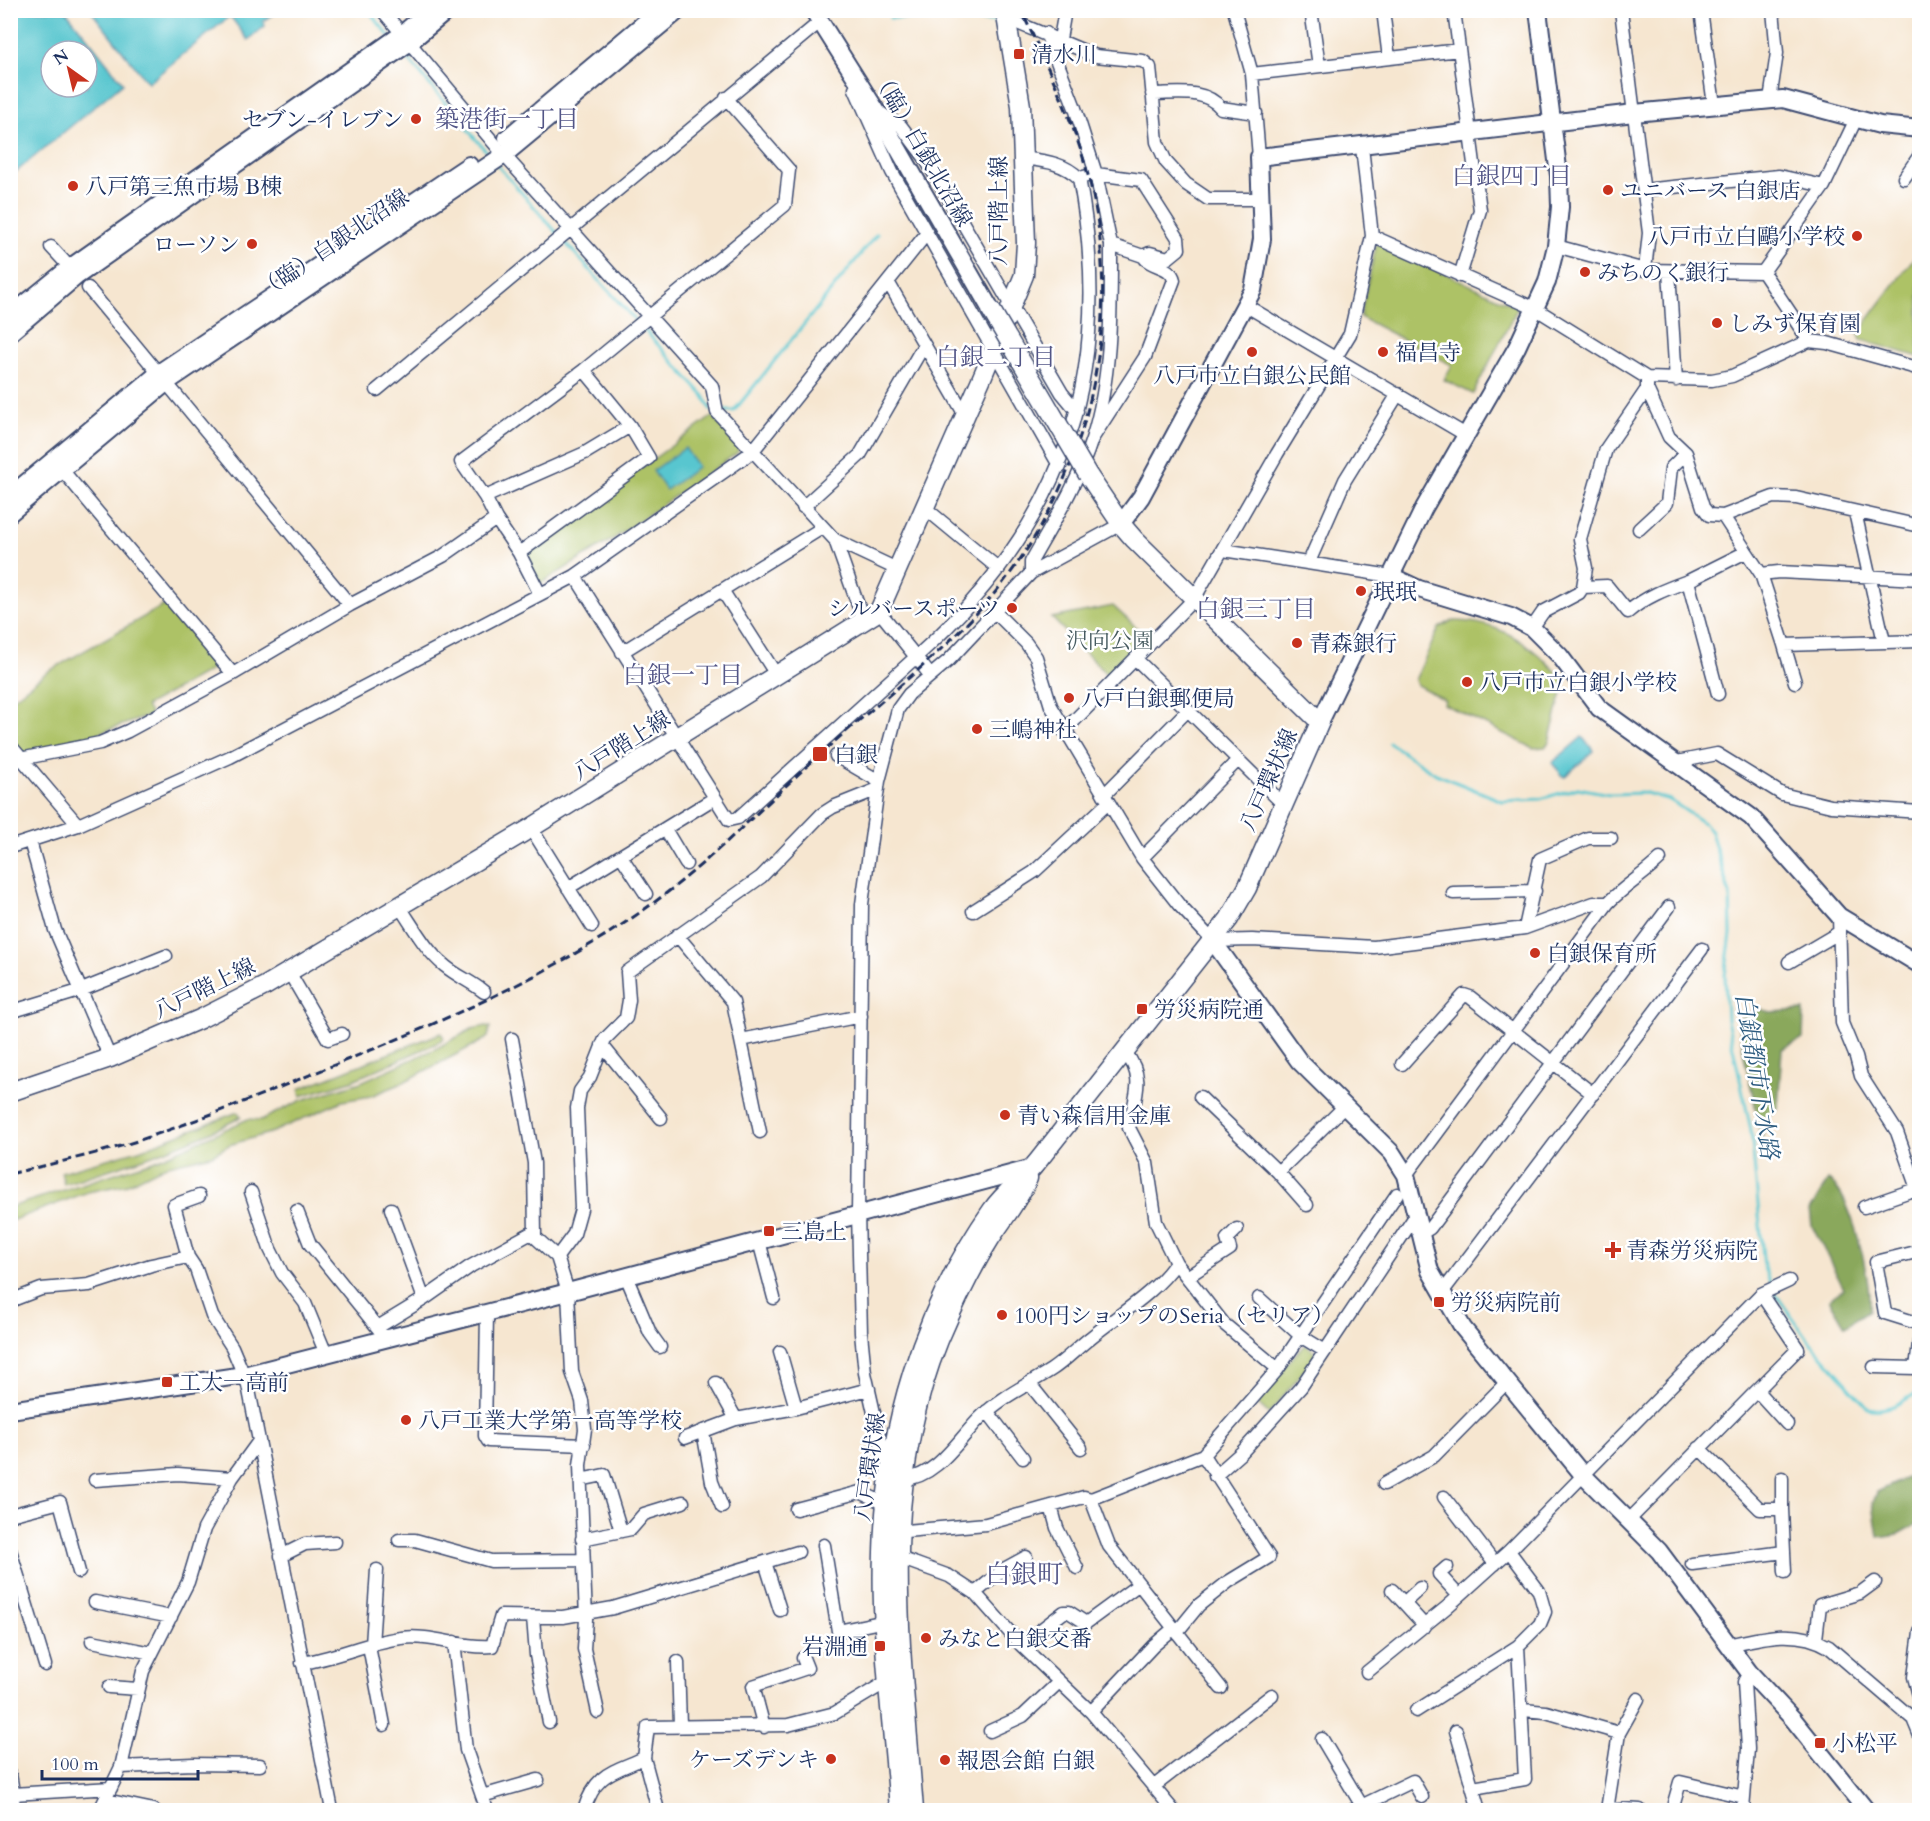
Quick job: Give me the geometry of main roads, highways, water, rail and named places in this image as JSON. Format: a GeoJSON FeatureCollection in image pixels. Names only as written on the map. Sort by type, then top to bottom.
{"type":"FeatureCollection","features":[{"type":"Feature","properties":{"kind":"main road","name":"八戸階上線"},"geometry":{"type":"LineString","coordinates":[[10,1092],[110,1058],[200,1019],[289,972],[531,828],[879,611],[926,508],[1024,275],[1026,243],[1021,106],[1007,15]]}},
{"type":"Feature","properties":{"kind":"main road","name":"八戸環状線"},"geometry":{"type":"LineString","coordinates":[[899,1810],[897,1557],[886,1504],[890,1465],[905,1398],[927,1333],[965,1252],[991,1211],[1005,1192],[1033,1168],[1213,941],[1247,888],[1320,722],[1120,524],[1088,475],[991,310]]}},
{"type":"Feature","properties":{"kind":"main road","name":"八戸環状線"},"geometry":{"type":"LineString","coordinates":[[914,1810],[897,1682],[885,1621],[891,1532],[916,1413],[938,1343],[974,1267],[1023,1190],[1033,1168]]}},
{"type":"Feature","properties":{"kind":"water"},"geometry":{"type":"Polygon","coordinates":[[[11,10],[66,11],[88,39],[39,39],[39,99],[99,99],[99,53],[123,83],[11,176],[11,10]]]}},
{"type":"Feature","properties":{"kind":"water"},"geometry":{"type":"Polygon","coordinates":[[[91,11],[278,11],[263,21],[265,26],[248,40],[230,16],[148,83],[91,11]]]}},
{"type":"Feature","properties":{"kind":"water"},"geometry":{"type":"Polygon","coordinates":[[[685,448],[698,467],[666,490],[653,471],[685,448]]]}},
{"type":"Feature","properties":{"kind":"water"},"geometry":{"type":"Polygon","coordinates":[[[1582,737],[1594,751],[1564,777],[1552,763],[1582,737]]]}},
{"type":"Feature","properties":{"kind":"waterway"},"geometry":{"type":"LineString","coordinates":[[368,10],[389,36]]}},
{"type":"Feature","properties":{"kind":"waterway"},"geometry":{"type":"LineString","coordinates":[[890,18],[999,21]]}},
{"type":"Feature","properties":{"kind":"waterway"},"geometry":{"type":"LineString","coordinates":[[404,54],[491,157]]}},
{"type":"Feature","properties":{"kind":"waterway"},"geometry":{"type":"LineString","coordinates":[[497,165],[558,234]]}},
{"type":"Feature","properties":{"kind":"waterway"},"geometry":{"type":"LineString","coordinates":[[723,411],[734,411],[877,234]]}},
{"type":"Feature","properties":{"kind":"waterway"},"geometry":{"type":"LineString","coordinates":[[562,239],[636,321]]}},
{"type":"Feature","properties":{"kind":"waterway"},"geometry":{"type":"LineString","coordinates":[[641,326],[704,396],[711,410]]}},
{"type":"Feature","properties":{"kind":"waterway","name":"白銀都市下水路"},"geometry":{"type":"LineString","coordinates":[[1389,743],[1436,774],[1502,801],[1540,799],[1578,788],[1609,794],[1646,793],[1670,800],[1705,824],[1711,832],[1730,895],[1731,934],[1725,975],[1727,1020],[1751,1130],[1764,1268],[1772,1287]]}},
{"type":"Feature","properties":{"kind":"waterway","name":"白銀都市下水路"},"geometry":{"type":"LineString","coordinates":[[1775,1293],[1806,1337],[1868,1408],[1889,1407],[1920,1391]]}},
{"type":"Feature","properties":{"kind":"railway"},"geometry":{"type":"LineString","coordinates":[[10,1174],[124,1145],[245,1101],[467,1009],[580,950],[652,904],[696,869],[819,755],[938,652],[982,608],[1035,537],[1061,486],[1081,432],[1095,377],[1102,320],[1102,263],[1095,206],[1081,151],[1061,97],[1021,10]]}},
{"type":"Feature","properties":{"kind":"place","name":"清水川"},"geometry":{"type":"Point","coordinates":[1019,54]}},
{"type":"Feature","properties":{"kind":"place","name":"セブン-イレブン"},"geometry":{"type":"Point","coordinates":[416,119]}},
{"type":"Feature","properties":{"kind":"place","name":"八戸第三魚市場 B棟"},"geometry":{"type":"Point","coordinates":[73,186]}},
{"type":"Feature","properties":{"kind":"place","name":"ユニバース 白銀店"},"geometry":{"type":"Point","coordinates":[1608,190]}},
{"type":"Feature","properties":{"kind":"place","name":"八戸市立白鷗小学校"},"geometry":{"type":"Point","coordinates":[1857,236]}},
{"type":"Feature","properties":{"kind":"place","name":"ローソン"},"geometry":{"type":"Point","coordinates":[252,244]}},
{"type":"Feature","properties":{"kind":"place","name":"みちのく銀行"},"geometry":{"type":"Point","coordinates":[1585,272]}},
{"type":"Feature","properties":{"kind":"place","name":"しみず保育園"},"geometry":{"type":"Point","coordinates":[1717,323]}},
{"type":"Feature","properties":{"kind":"place","name":"八戸市立白銀公民館"},"geometry":{"type":"Point","coordinates":[1252,352]}},
{"type":"Feature","properties":{"kind":"place","name":"福昌寺"},"geometry":{"type":"Point","coordinates":[1383,352]}},
{"type":"Feature","properties":{"kind":"place","name":"珉珉"},"geometry":{"type":"Point","coordinates":[1361,591]}},
{"type":"Feature","properties":{"kind":"place","name":"シルバースポーツ"},"geometry":{"type":"Point","coordinates":[1012,608]}},
{"type":"Feature","properties":{"kind":"place","name":"青森銀行"},"geometry":{"type":"Point","coordinates":[1297,643]}},
{"type":"Feature","properties":{"kind":"place","name":"八戸市立白銀小学校"},"geometry":{"type":"Point","coordinates":[1467,682]}},
{"type":"Feature","properties":{"kind":"place","name":"八戸白銀郵便局"},"geometry":{"type":"Point","coordinates":[1069,698]}},
{"type":"Feature","properties":{"kind":"place","name":"三嶋神社"},"geometry":{"type":"Point","coordinates":[977,729]}},
{"type":"Feature","properties":{"kind":"place","name":"白銀"},"geometry":{"type":"Point","coordinates":[820,754]}},
{"type":"Feature","properties":{"kind":"place","name":"白銀保育所"},"geometry":{"type":"Point","coordinates":[1535,953]}},
{"type":"Feature","properties":{"kind":"place","name":"労災病院通"},"geometry":{"type":"Point","coordinates":[1142,1009]}},
{"type":"Feature","properties":{"kind":"place","name":"青い森信用金庫"},"geometry":{"type":"Point","coordinates":[1005,1115]}},
{"type":"Feature","properties":{"kind":"place","name":"三島上"},"geometry":{"type":"Point","coordinates":[769,1231]}},
{"type":"Feature","properties":{"kind":"place","name":"青森労災病院"},"geometry":{"type":"Point","coordinates":[1613,1250]}},
{"type":"Feature","properties":{"kind":"place","name":"労災病院前"},"geometry":{"type":"Point","coordinates":[1439,1302]}},
{"type":"Feature","properties":{"kind":"place","name":"100円ショップのSeria（セリア）"},"geometry":{"type":"Point","coordinates":[1002,1315]}},
{"type":"Feature","properties":{"kind":"place","name":"工大一高前"},"geometry":{"type":"Point","coordinates":[167,1382]}},
{"type":"Feature","properties":{"kind":"place","name":"八戸工業大学第一高等学校"},"geometry":{"type":"Point","coordinates":[406,1420]}},
{"type":"Feature","properties":{"kind":"place","name":"みなと白銀交番"},"geometry":{"type":"Point","coordinates":[926,1638]}},
{"type":"Feature","properties":{"kind":"place","name":"岩淵通"},"geometry":{"type":"Point","coordinates":[880,1646]}},
{"type":"Feature","properties":{"kind":"place","name":"小松平"},"geometry":{"type":"Point","coordinates":[1820,1743]}},
{"type":"Feature","properties":{"kind":"place","name":"ケーズデンキ"},"geometry":{"type":"Point","coordinates":[831,1759]}},
{"type":"Feature","properties":{"kind":"place","name":"報恩会館 白銀"},"geometry":{"type":"Point","coordinates":[945,1760]}},
{"type":"Feature","properties":{"kind":"district","name":"築港街一丁目"},"geometry":{"type":"Point","coordinates":[507,119]}},
{"type":"Feature","properties":{"kind":"district","name":"白銀四丁目"},"geometry":{"type":"Point","coordinates":[1512,176]}},
{"type":"Feature","properties":{"kind":"district","name":"白銀二丁目"},"geometry":{"type":"Point","coordinates":[996,357]}},
{"type":"Feature","properties":{"kind":"district","name":"白銀三丁目"},"geometry":{"type":"Point","coordinates":[1256,609]}},
{"type":"Feature","properties":{"kind":"district","name":"白銀一丁目"},"geometry":{"type":"Point","coordinates":[683,675]}},
{"type":"Feature","properties":{"kind":"district","name":"白銀町"},"geometry":{"type":"Point","coordinates":[1024,1574]}},
{"type":"Feature","properties":{"kind":"park label","name":"沢向公園"},"geometry":{"type":"Point","coordinates":[1110,640]}}]}
